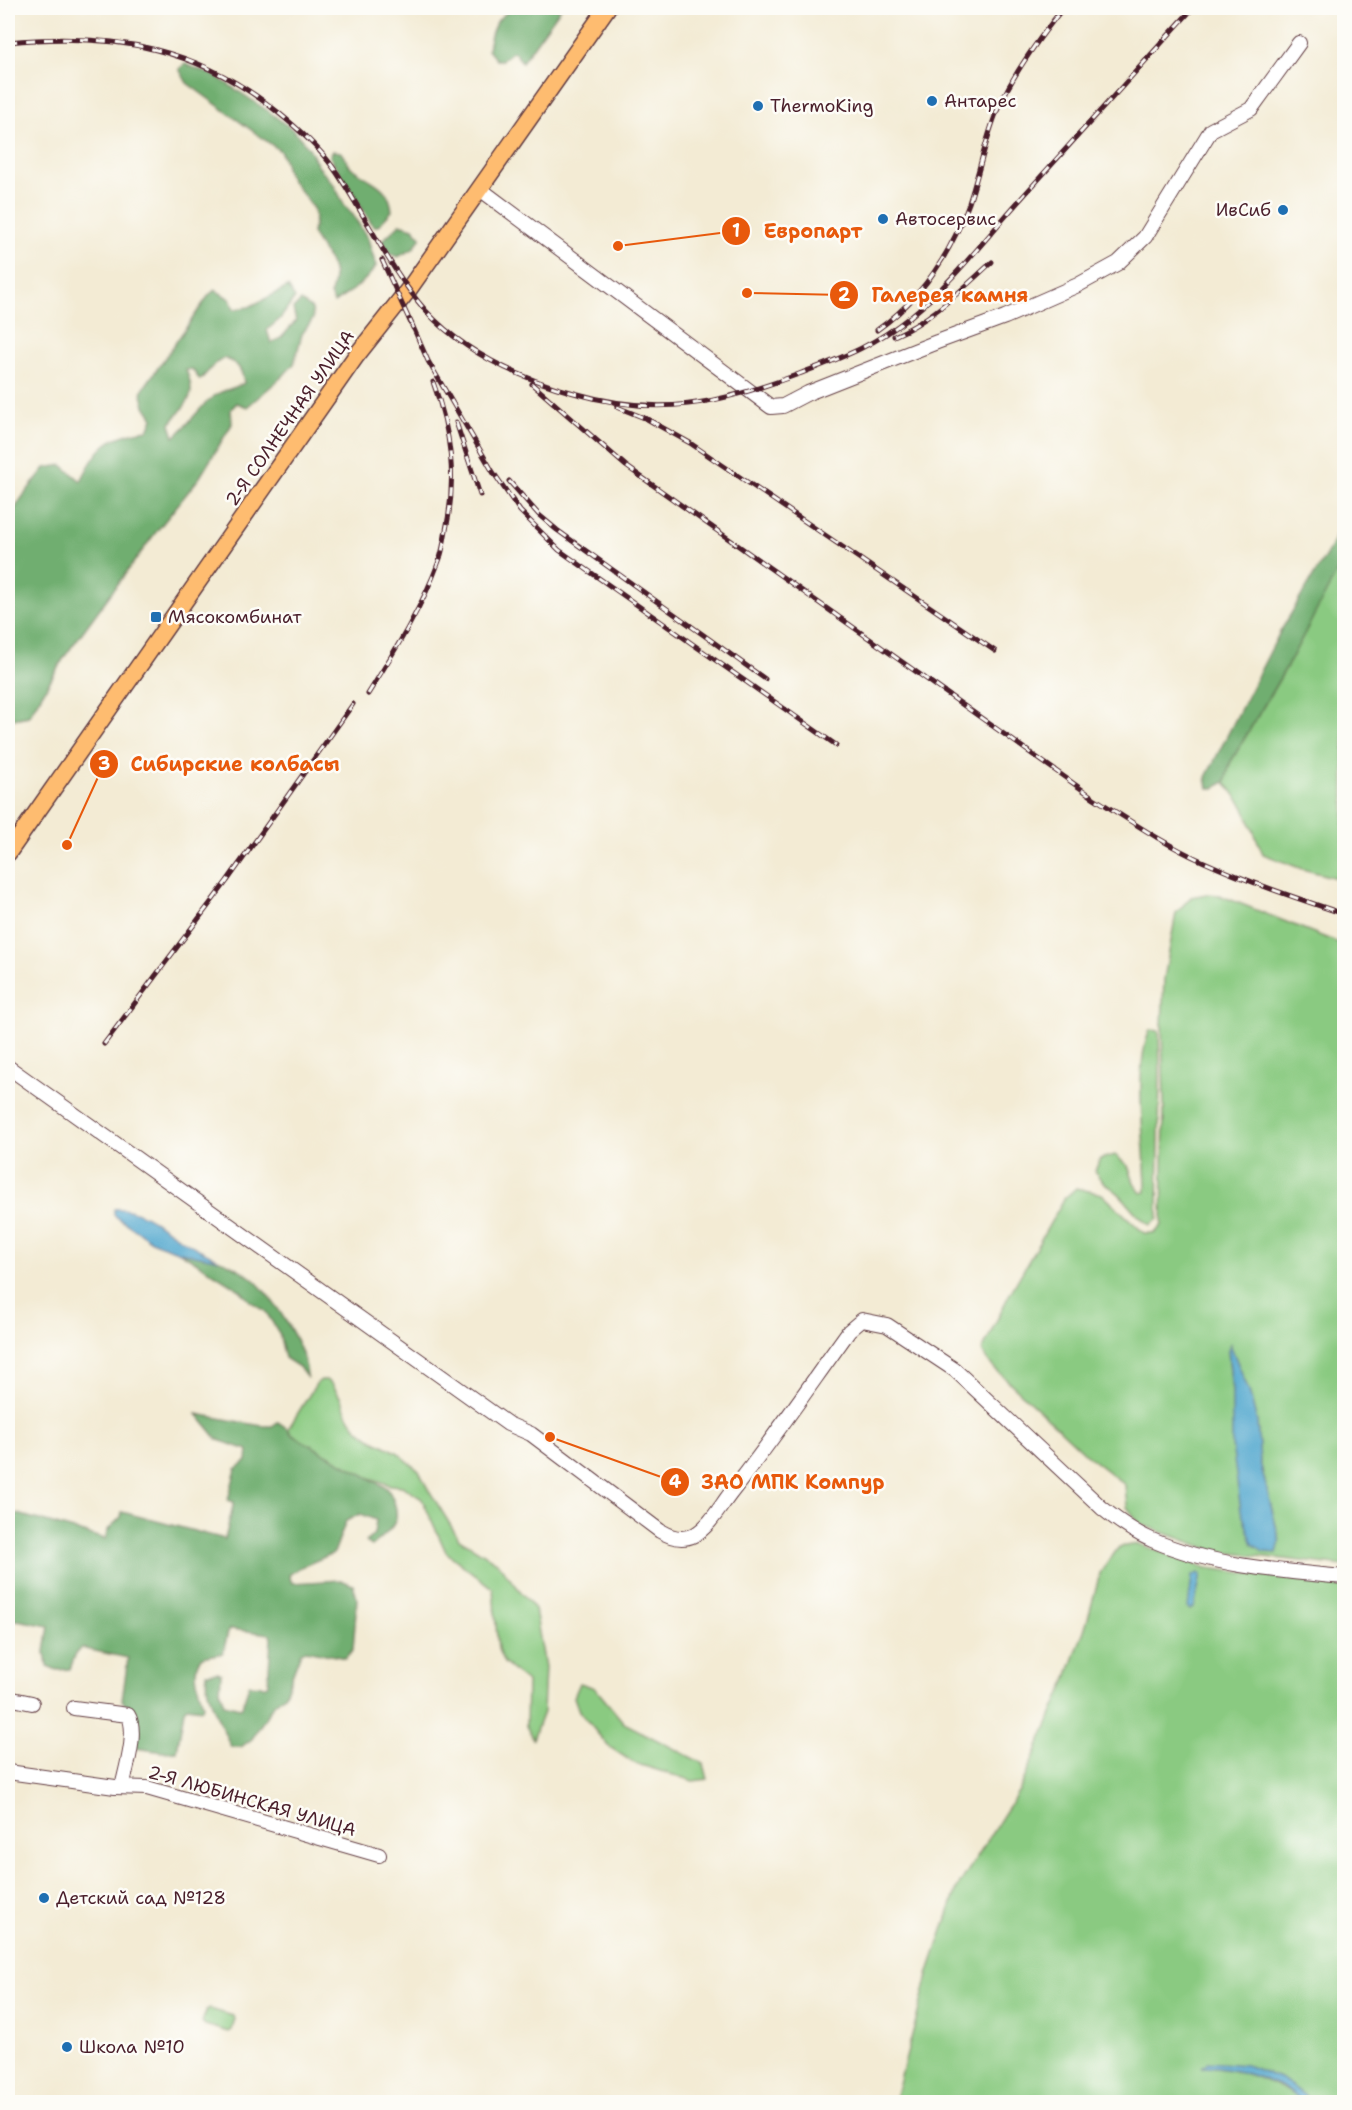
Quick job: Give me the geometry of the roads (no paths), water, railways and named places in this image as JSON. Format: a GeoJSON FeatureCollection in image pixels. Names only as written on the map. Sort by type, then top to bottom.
{"type":"FeatureCollection","features":[{"type":"Feature","properties":{"kind":"main road","name":"2-Я СОЛНЕЧНАЯ УЛИЦА"},"geometry":{"type":"LineString","coordinates":[[8,853],[356,356],[409,289],[608,8]]}},
{"type":"Feature","properties":{"kind":"street"},"geometry":{"type":"LineString","coordinates":[[480,189],[771,407],[777,408],[808,393],[915,350],[1005,317],[1078,285],[1118,262],[1144,237],[1211,130],[1251,109],[1299,43]]}},
{"type":"Feature","properties":{"kind":"street"},"geometry":{"type":"LineString","coordinates":[[8,1067],[508,1424],[531,1434],[670,1536],[681,1538],[694,1535],[705,1526],[748,1472],[849,1331],[862,1320],[887,1325],[955,1370],[1102,1508],[1125,1526],[1143,1536],[1194,1555],[1233,1563],[1344,1577]]}},
{"type":"Feature","properties":{"kind":"street"},"geometry":{"type":"LineString","coordinates":[[8,1698],[32,1703]]}},
{"type":"Feature","properties":{"kind":"street"},"geometry":{"type":"LineString","coordinates":[[74,1708],[128,1715],[132,1729],[130,1752],[122,1787]]}},
{"type":"Feature","properties":{"kind":"street","name":"2-Я ЛЮБИНСКАЯ УЛИЦА"},"geometry":{"type":"LineString","coordinates":[[8,1772],[122,1787],[147,1788],[379,1855]]}},
{"type":"Feature","properties":{"kind":"water"},"geometry":{"type":"Polygon","coordinates":[[[114,1209],[140,1214],[219,1260],[180,1252],[153,1242],[114,1215],[114,1209]]]}},
{"type":"Feature","properties":{"kind":"water"},"geometry":{"type":"Polygon","coordinates":[[[1230,1344],[1249,1391],[1257,1422],[1260,1462],[1280,1542],[1277,1553],[1263,1552],[1253,1544],[1241,1511],[1232,1445],[1232,1391],[1228,1350],[1230,1344]]]}},
{"type":"Feature","properties":{"kind":"water"},"geometry":{"type":"Polygon","coordinates":[[[1199,1573],[1201,1575],[1194,1608],[1190,1610],[1188,1608],[1192,1576],[1199,1573]]]}},
{"type":"Feature","properties":{"kind":"water"},"geometry":{"type":"Polygon","coordinates":[[[1208,2062],[1246,2065],[1282,2079],[1313,2102],[1304,2101],[1280,2086],[1251,2075],[1222,2068],[1202,2067],[1208,2062]]]}},
{"type":"Feature","properties":{"kind":"railway"},"geometry":{"type":"LineString","coordinates":[[877,330],[893,318],[921,289],[944,257],[962,222],[989,134],[1003,98],[1027,58],[1063,8]]}},
{"type":"Feature","properties":{"kind":"railway"},"geometry":{"type":"LineString","coordinates":[[8,42],[47,39],[121,43],[189,60],[222,75],[286,119],[320,151],[332,165],[413,295],[441,326],[458,339],[513,372],[553,387],[605,401],[661,406],[714,400],[799,374],[871,343],[911,316],[953,276],[1193,8]]}},
{"type":"Feature","properties":{"kind":"railway"},"geometry":{"type":"LineString","coordinates":[[382,260],[413,328]]}},
{"type":"Feature","properties":{"kind":"railway"},"geometry":{"type":"LineString","coordinates":[[894,336],[934,313],[992,262]]}},
{"type":"Feature","properties":{"kind":"railway"},"geometry":{"type":"LineString","coordinates":[[410,320],[428,361],[493,472],[520,511],[559,550],[836,745]]}},
{"type":"Feature","properties":{"kind":"railway"},"geometry":{"type":"LineString","coordinates":[[368,694],[416,613],[442,549],[449,511],[451,473],[448,437],[433,382]]}},
{"type":"Feature","properties":{"kind":"railway"},"geometry":{"type":"LineString","coordinates":[[532,384],[626,466],[1094,798],[1160,839],[1202,861],[1254,883],[1344,914]]}},
{"type":"Feature","properties":{"kind":"railway"},"geometry":{"type":"LineString","coordinates":[[617,407],[647,419],[690,443],[995,651]]}},
{"type":"Feature","properties":{"kind":"railway"},"geometry":{"type":"LineString","coordinates":[[456,422],[480,495]]}},
{"type":"Feature","properties":{"kind":"railway"},"geometry":{"type":"LineString","coordinates":[[509,481],[539,515],[557,530],[765,679]]}},
{"type":"Feature","properties":{"kind":"railway"},"geometry":{"type":"LineString","coordinates":[[104,1044],[227,881],[353,704]]}},
{"type":"Feature","properties":{"kind":"place","name":"Антарес"},"geometry":{"type":"Point","coordinates":[932,101]}},
{"type":"Feature","properties":{"kind":"place","name":"ThermoKing"},"geometry":{"type":"Point","coordinates":[758,106]}},
{"type":"Feature","properties":{"kind":"place","name":"ИвСиб"},"geometry":{"type":"Point","coordinates":[1283,210]}},
{"type":"Feature","properties":{"kind":"place","name":"Автосервис"},"geometry":{"type":"Point","coordinates":[883,219]}},
{"type":"Feature","properties":{"kind":"place","name":"Европарт"},"geometry":{"type":"Point","coordinates":[618,246]}},
{"type":"Feature","properties":{"kind":"place","name":"Галерея камня"},"geometry":{"type":"Point","coordinates":[747,293]}},
{"type":"Feature","properties":{"kind":"place","name":"Мясокомбинат"},"geometry":{"type":"Point","coordinates":[156,617]}},
{"type":"Feature","properties":{"kind":"place","name":"Сибирские колбасы"},"geometry":{"type":"Point","coordinates":[67,845]}},
{"type":"Feature","properties":{"kind":"place","name":"ЗАО МПК Компур"},"geometry":{"type":"Point","coordinates":[550,1437]}},
{"type":"Feature","properties":{"kind":"place","name":"Детский сад №128"},"geometry":{"type":"Point","coordinates":[44,1898]}},
{"type":"Feature","properties":{"kind":"place","name":"Школа №10"},"geometry":{"type":"Point","coordinates":[67,2047]}}]}
